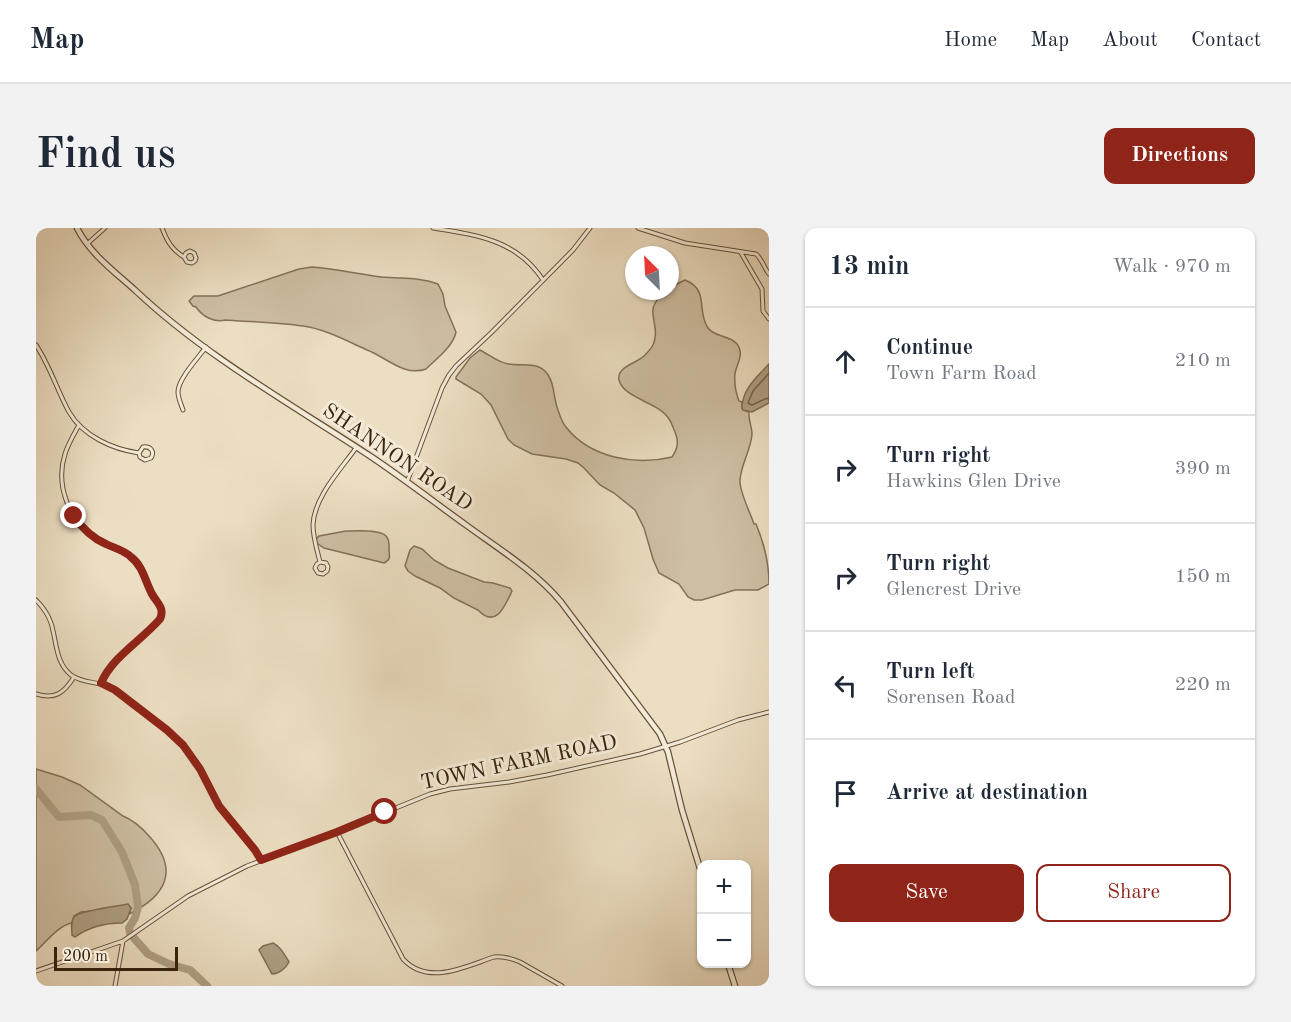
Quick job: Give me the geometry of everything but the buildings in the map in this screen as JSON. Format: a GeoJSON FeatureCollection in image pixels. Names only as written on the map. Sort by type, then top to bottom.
{"type":"FeatureCollection","features":[{"type":"Feature","properties":{"kind":"street","name":"SHANNON ROAD"},"geometry":{"type":"LineString","coordinates":[[77,228],[87,244],[148,303],[179,329],[407,482],[548,588],[652,723],[666,746],[697,860]]}},
{"type":"Feature","properties":{"kind":"street"},"geometry":{"type":"LineString","coordinates":[[87,244],[105,228]]}},
{"type":"Feature","properties":{"kind":"street"},"geometry":{"type":"LineString","coordinates":[[162,228],[170,245],[177,253],[184,256]]}},
{"type":"Feature","properties":{"kind":"street"},"geometry":{"type":"LineString","coordinates":[[433,228],[475,235],[503,244],[527,261],[543,280]]}},
{"type":"Feature","properties":{"kind":"street"},"geometry":{"type":"LineString","coordinates":[[407,482],[449,375],[466,355],[492,332],[576,247],[590,228]]}},
{"type":"Feature","properties":{"kind":"street"},"geometry":{"type":"LineString","coordinates":[[638,228],[685,243],[751,253],[759,257],[769,274]]}},
{"type":"Feature","properties":{"kind":"street"},"geometry":{"type":"LineString","coordinates":[[741,253],[762,289],[763,311],[769,319]]}},
{"type":"Feature","properties":{"kind":"street"},"geometry":{"type":"LineString","coordinates":[[36,345],[65,405],[79,425],[110,446],[139,453]]}},
{"type":"Feature","properties":{"kind":"street"},"geometry":{"type":"LineString","coordinates":[[183,410],[178,388],[206,347]]}},
{"type":"Feature","properties":{"kind":"street"},"geometry":{"type":"LineString","coordinates":[[36,356],[41,352]]}},
{"type":"Feature","properties":{"kind":"street"},"geometry":{"type":"LineString","coordinates":[[79,425],[63,462],[63,486],[70,510],[91,535],[133,558],[151,593],[161,606],[162,614],[153,627],[117,660],[101,683]]}},
{"type":"Feature","properties":{"kind":"street"},"geometry":{"type":"LineString","coordinates":[[146,447],[150,448],[153,454],[151,458],[145,460],[140,457],[139,453],[146,447]]}},
{"type":"Feature","properties":{"kind":"street"},"geometry":{"type":"LineString","coordinates":[[320,561],[313,526],[316,510],[327,489],[356,448]]}},
{"type":"Feature","properties":{"kind":"street"},"geometry":{"type":"LineString","coordinates":[[320,561],[328,567],[322,574],[315,570],[315,566],[320,561]]}},
{"type":"Feature","properties":{"kind":"street"},"geometry":{"type":"LineString","coordinates":[[36,600],[51,622],[60,661],[68,672],[74,677],[101,683],[115,690],[183,745],[200,769],[219,806],[261,860]]}},
{"type":"Feature","properties":{"kind":"street"},"geometry":{"type":"LineString","coordinates":[[36,694],[57,695],[65,690],[74,677]]}},
{"type":"Feature","properties":{"kind":"street","name":"TOWN FARM ROAD"},"geometry":{"type":"LineString","coordinates":[[36,971],[123,941],[197,891],[261,860],[430,794],[547,775],[640,754],[738,720],[769,712]]}},
{"type":"Feature","properties":{"kind":"street"},"geometry":{"type":"LineString","coordinates":[[337,832],[403,959],[413,969],[441,976],[500,956],[513,959],[562,986]]}},
{"type":"Feature","properties":{"kind":"street"},"geometry":{"type":"LineString","coordinates":[[115,986],[123,941]]}},
{"type":"Feature","properties":{"kind":"street"},"geometry":{"type":"LineString","coordinates":[[730,968],[735,986]]}},
{"type":"Feature","properties":{"kind":"shaded area"},"geometry":{"type":"Polygon","coordinates":[[[312,267],[382,277],[418,279],[438,284],[456,332],[451,343],[426,369],[410,370],[395,365],[344,339],[319,330],[283,324],[213,320],[205,316],[189,301],[194,296],[218,296],[299,269],[312,267]]]}},
{"type":"Feature","properties":{"kind":"shaded area"},"geometry":{"type":"Polygon","coordinates":[[[685,280],[693,284],[700,295],[708,328],[735,342],[740,351],[735,374],[736,388],[743,410],[749,412],[752,434],[740,485],[761,538],[769,576],[769,584],[758,590],[735,590],[702,600],[688,597],[679,584],[659,573],[644,528],[635,510],[600,485],[578,463],[532,454],[514,445],[508,439],[491,405],[481,394],[456,379],[470,358],[480,350],[505,363],[537,366],[545,371],[551,380],[560,417],[576,438],[601,452],[629,460],[658,460],[672,457],[677,448],[677,442],[670,421],[658,408],[628,392],[622,386],[619,376],[624,369],[644,356],[653,345],[655,303],[657,300],[679,300],[679,283],[685,280]]]}},
{"type":"Feature","properties":{"kind":"shaded area"},"geometry":{"type":"Polygon","coordinates":[[[346,531],[383,534],[389,541],[388,560],[384,563],[324,548],[315,540],[319,536],[346,531]]]}},
{"type":"Feature","properties":{"kind":"shaded area"},"geometry":{"type":"Polygon","coordinates":[[[414,546],[422,549],[434,560],[448,568],[484,582],[510,588],[512,591],[503,609],[495,616],[484,615],[440,588],[415,576],[405,566],[410,550],[414,546]]]}},
{"type":"Feature","properties":{"kind":"shaded area"},"geometry":{"type":"Polygon","coordinates":[[[36,769],[80,785],[137,824],[159,848],[166,871],[160,890],[142,907],[129,914],[131,908],[81,912],[74,916],[72,923],[58,930],[36,951],[36,769]]]}},
{"type":"Feature","properties":{"kind":"water"},"geometry":{"type":"Polygon","coordinates":[[[769,364],[769,403],[752,412],[743,410],[747,389],[769,364]]]}},
{"type":"Feature","properties":{"kind":"water"},"geometry":{"type":"Polygon","coordinates":[[[128,904],[131,908],[127,919],[122,923],[97,926],[75,937],[72,935],[72,920],[78,914],[128,904]]]}},
{"type":"Feature","properties":{"kind":"water"},"geometry":{"type":"Polygon","coordinates":[[[273,943],[289,962],[282,970],[272,974],[259,950],[273,943]]]}},
{"type":"Feature","properties":{"kind":"waterway"},"geometry":{"type":"LineString","coordinates":[[36,789],[59,817],[91,815],[102,820],[122,852],[135,885],[138,907],[129,928],[130,933],[148,954],[169,964],[190,970],[207,986]]}},
{"type":"Feature","properties":{"kind":"route"},"geometry":{"type":"LineString","coordinates":[[74,516],[98,540],[133,558],[162,611],[160,619],[117,660],[101,683],[115,690],[183,745],[200,769],[219,806],[261,860],[385,812]]}}]}
